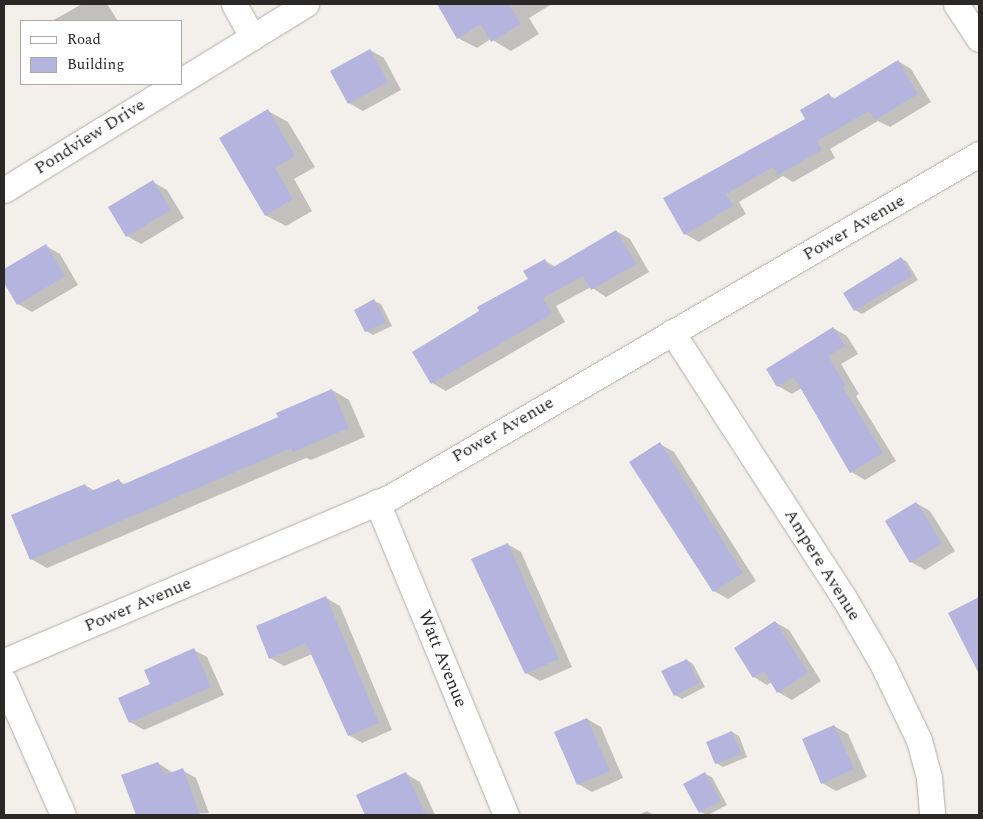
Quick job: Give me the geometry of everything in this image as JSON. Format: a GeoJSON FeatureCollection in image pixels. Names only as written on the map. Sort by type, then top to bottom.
{"type":"FeatureCollection","features":[{"type":"Feature","properties":{"kind":"street"},"geometry":{"type":"LineString","coordinates":[[234,4],[252,37]]}},
{"type":"Feature","properties":{"kind":"street"},"geometry":{"type":"LineString","coordinates":[[182,80],[306,4]]}},
{"type":"Feature","properties":{"kind":"street"},"geometry":{"type":"LineString","coordinates":[[956,4],[979,39]]}},
{"type":"Feature","properties":{"kind":"street","name":"Pondview Drive"},"geometry":{"type":"LineString","coordinates":[[4,190],[174,85]]}},
{"type":"Feature","properties":{"kind":"street","name":"Power Avenue"},"geometry":{"type":"LineString","coordinates":[[4,660],[377,502],[979,154]]}},
{"type":"Feature","properties":{"kind":"street","name":"Ampere Avenue"},"geometry":{"type":"LineString","coordinates":[[672,332],[843,596],[883,665],[919,740],[929,778],[932,815]]}},
{"type":"Feature","properties":{"kind":"street","name":"Watt Avenue"},"geometry":{"type":"LineString","coordinates":[[377,502],[506,815]]}},
{"type":"Feature","properties":{"kind":"street"},"geometry":{"type":"LineString","coordinates":[[4,681],[63,815]]}},
{"type":"Feature","properties":{"kind":"building"},"geometry":{"type":"Polygon","coordinates":[[[437,4],[515,4],[510,6],[521,24],[491,42],[481,24],[457,39],[437,4]]]}},
{"type":"Feature","properties":{"kind":"building"},"geometry":{"type":"Polygon","coordinates":[[[370,49],[388,82],[348,104],[330,71],[370,49]]]}},
{"type":"Feature","properties":{"kind":"building"},"geometry":{"type":"Polygon","coordinates":[[[898,60],[918,94],[875,120],[869,111],[817,141],[822,150],[778,175],[773,167],[726,194],[733,206],[684,235],[663,198],[805,119],[800,110],[829,93],[832,100],[898,60]]]}},
{"type":"Feature","properties":{"kind":"building"},"geometry":{"type":"Polygon","coordinates":[[[268,109],[295,156],[275,168],[293,199],[265,216],[219,138],[268,109]]]}},
{"type":"Feature","properties":{"kind":"building"},"geometry":{"type":"Polygon","coordinates":[[[153,180],[171,210],[126,237],[108,207],[153,180]]]}},
{"type":"Feature","properties":{"kind":"building"},"geometry":{"type":"Polygon","coordinates":[[[616,230],[636,264],[591,290],[583,276],[543,298],[552,314],[431,384],[412,352],[479,311],[477,307],[528,279],[523,271],[545,259],[550,269],[616,230]]]}},
{"type":"Feature","properties":{"kind":"building"},"geometry":{"type":"Polygon","coordinates":[[[46,244],[65,276],[17,305],[4,283],[4,269],[46,244]]]}},
{"type":"Feature","properties":{"kind":"building"},"geometry":{"type":"Polygon","coordinates":[[[901,257],[912,276],[854,311],[843,293],[901,257]]]}},
{"type":"Feature","properties":{"kind":"building"},"geometry":{"type":"Polygon","coordinates":[[[374,299],[386,322],[365,332],[354,310],[374,299]]]}},
{"type":"Feature","properties":{"kind":"building"},"geometry":{"type":"Polygon","coordinates":[[[833,327],[845,346],[828,356],[846,386],[843,388],[883,453],[850,473],[794,377],[777,387],[766,369],[833,327]]]}},
{"type":"Feature","properties":{"kind":"building"},"geometry":{"type":"Polygon","coordinates":[[[332,389],[349,428],[293,452],[291,448],[30,560],[11,515],[85,484],[89,492],[119,479],[122,485],[278,417],[276,413],[332,389]]]}},
{"type":"Feature","properties":{"kind":"building"},"geometry":{"type":"Polygon","coordinates":[[[660,442],[743,573],[713,592],[629,462],[660,442]]]}},
{"type":"Feature","properties":{"kind":"building"},"geometry":{"type":"Polygon","coordinates":[[[916,502],[942,543],[910,563],[885,521],[916,502]]]}},
{"type":"Feature","properties":{"kind":"building"},"geometry":{"type":"Polygon","coordinates":[[[508,543],[559,659],[525,674],[471,559],[508,543]]]}},
{"type":"Feature","properties":{"kind":"building"},"geometry":{"type":"Polygon","coordinates":[[[326,596],[379,723],[348,736],[306,643],[269,659],[256,626],[326,596]]]}},
{"type":"Feature","properties":{"kind":"building"},"geometry":{"type":"Polygon","coordinates":[[[979,597],[979,674],[948,613],[979,597]]]}},
{"type":"Feature","properties":{"kind":"building"},"geometry":{"type":"Polygon","coordinates":[[[775,621],[808,673],[777,693],[764,671],[753,678],[734,648],[775,621]]]}},
{"type":"Feature","properties":{"kind":"building"},"geometry":{"type":"Polygon","coordinates":[[[194,648],[211,687],[129,723],[118,698],[150,684],[144,670],[194,648]]]}},
{"type":"Feature","properties":{"kind":"building"},"geometry":{"type":"Polygon","coordinates":[[[687,659],[699,683],[674,696],[661,671],[687,659]]]}},
{"type":"Feature","properties":{"kind":"building"},"geometry":{"type":"Polygon","coordinates":[[[587,718],[610,771],[577,785],[554,732],[587,718]]]}},
{"type":"Feature","properties":{"kind":"building"},"geometry":{"type":"Polygon","coordinates":[[[834,725],[854,769],[821,784],[802,739],[834,725]]]}},
{"type":"Feature","properties":{"kind":"building"},"geometry":{"type":"Polygon","coordinates":[[[732,731],[741,754],[715,764],[706,742],[732,731]]]}},
{"type":"Feature","properties":{"kind":"building"},"geometry":{"type":"Polygon","coordinates":[[[158,762],[164,775],[183,768],[200,815],[136,815],[121,775],[158,762]]]}},
{"type":"Feature","properties":{"kind":"building"},"geometry":{"type":"Polygon","coordinates":[[[406,772],[426,815],[365,815],[356,795],[406,772]]]}},
{"type":"Feature","properties":{"kind":"building"},"geometry":{"type":"Polygon","coordinates":[[[705,772],[721,801],[699,813],[683,784],[705,772]]]}}]}
